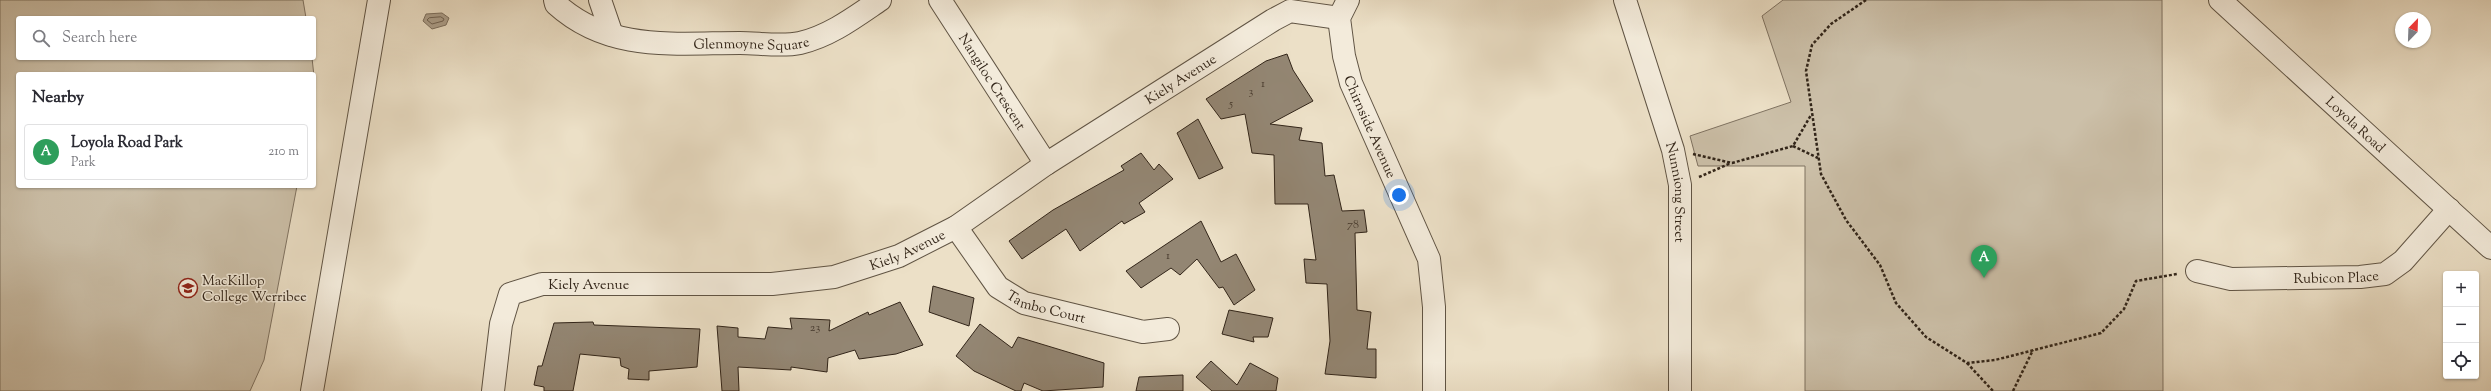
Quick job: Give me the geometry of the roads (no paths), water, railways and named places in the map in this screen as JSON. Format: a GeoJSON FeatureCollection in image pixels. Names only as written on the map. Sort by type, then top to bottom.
{"type":"FeatureCollection","features":[{"type":"Feature","properties":{"kind":"street"},"geometry":{"type":"LineString","coordinates":[[312,391],[379,0]]}},
{"type":"Feature","properties":{"kind":"street","name":"Glenmoyne Square"},"geometry":{"type":"LineString","coordinates":[[555,0],[556,4],[573,19],[612,35],[644,43],[800,43],[838,28],[880,0]]}},
{"type":"Feature","properties":{"kind":"street"},"geometry":{"type":"LineString","coordinates":[[600,0],[612,35]]}},
{"type":"Feature","properties":{"kind":"street","name":"Nangiloc Crescent"},"geometry":{"type":"LineString","coordinates":[[940,0],[1046,164]]}},
{"type":"Feature","properties":{"kind":"street","name":"Nunniong Street"},"geometry":{"type":"LineString","coordinates":[[1625,0],[1673,150],[1680,185],[1680,391]]}},
{"type":"Feature","properties":{"kind":"street","name":"Loyola Road"},"geometry":{"type":"LineString","coordinates":[[2225,1],[2491,248]]}},
{"type":"Feature","properties":{"kind":"street","name":"Kiely Avenue"},"geometry":{"type":"LineString","coordinates":[[493,391],[501,324],[510,294],[542,284],[772,284],[834,277],[899,256],[956,227],[1046,164],[1290,10],[1343,9]]}},
{"type":"Feature","properties":{"kind":"street","name":"Chirnside Avenue"},"geometry":{"type":"LineString","coordinates":[[1343,9],[1344,56],[1351,83],[1429,259],[1434,307],[1434,391]]}},
{"type":"Feature","properties":{"kind":"street","name":"Rubicon Place"},"geometry":{"type":"LineString","coordinates":[[2197,271],[2231,279],[2360,277],[2385,274],[2403,261],[2449,209]]}},
{"type":"Feature","properties":{"kind":"street","name":"Tambo Court"},"geometry":{"type":"LineString","coordinates":[[956,227],[998,288],[1024,304],[1143,332],[1168,329]]}},
{"type":"Feature","properties":{"kind":"water"},"geometry":{"type":"Polygon","coordinates":[[[442,13],[449,18],[446,25],[432,29],[423,21],[426,14],[442,13]]]}},
{"type":"Feature","properties":{"kind":"place","name":"Loyola Road Park"},"geometry":{"type":"Point","coordinates":[1984,278]}},
{"type":"Feature","properties":{"kind":"place","name":"MacKillop College Werribee"},"geometry":{"type":"Point","coordinates":[188,288]}}]}
